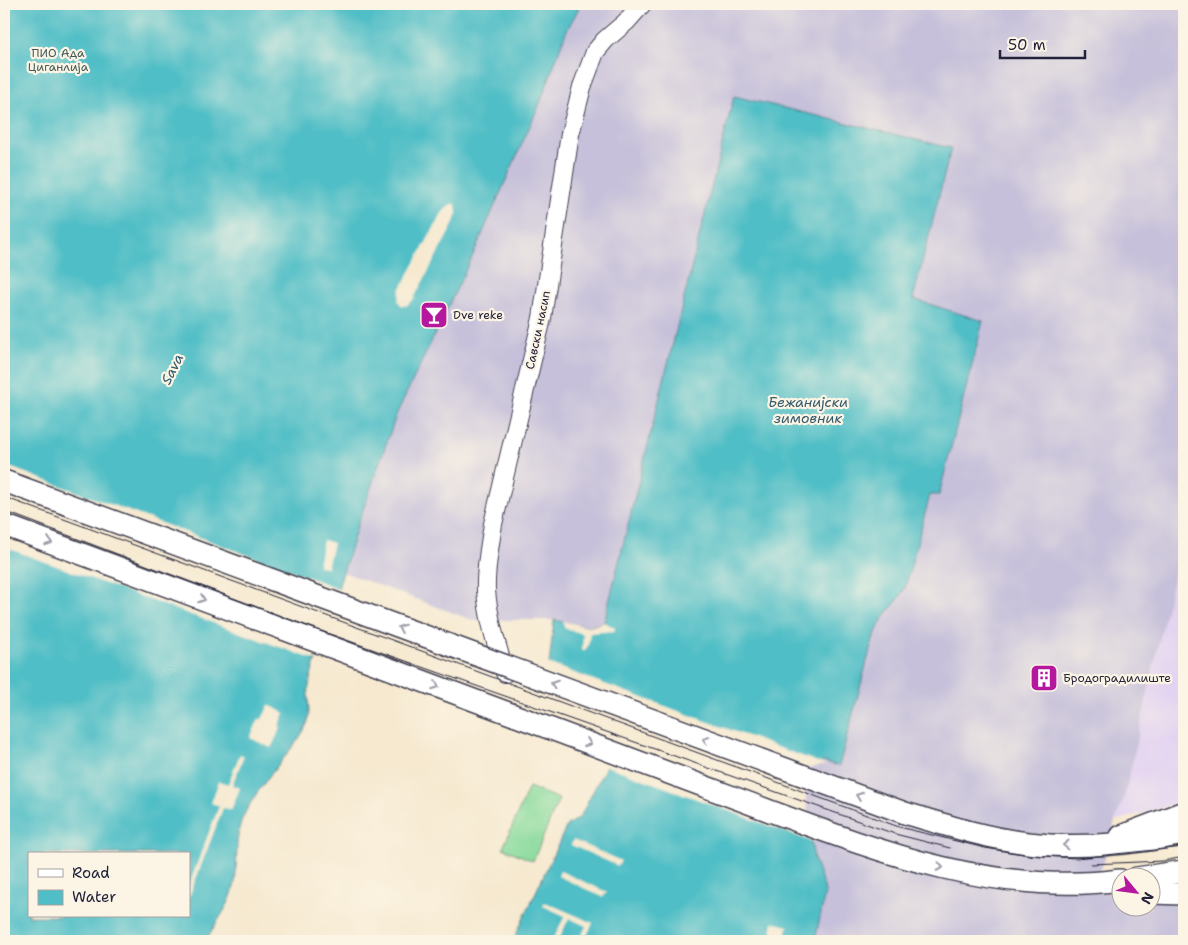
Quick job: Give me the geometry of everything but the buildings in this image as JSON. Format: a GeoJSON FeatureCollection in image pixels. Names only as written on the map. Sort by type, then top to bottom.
{"type":"FeatureCollection","features":[{"type":"Feature","properties":{"kind":"main road"},"geometry":{"type":"LineString","coordinates":[[4,481],[904,812],[962,830],[1028,843],[1066,845],[1141,841],[1184,834]]}},
{"type":"Feature","properties":{"kind":"main road"},"geometry":{"type":"LineString","coordinates":[[4,525],[892,855],[992,878],[1042,883],[1088,884],[1110,881]]}},
{"type":"Feature","properties":{"kind":"main road"},"geometry":{"type":"LineString","coordinates":[[1103,844],[1184,812]]}},
{"type":"Feature","properties":{"kind":"main road"},"geometry":{"type":"LineString","coordinates":[[1160,875],[1184,871]]}},
{"type":"Feature","properties":{"kind":"main road"},"geometry":{"type":"LineString","coordinates":[[1088,884],[1110,890]]}},
{"type":"Feature","properties":{"kind":"main road"},"geometry":{"type":"LineString","coordinates":[[1160,893],[1184,894]]}},
{"type":"Feature","properties":{"kind":"street","name":"Савски насип"},"geometry":{"type":"LineString","coordinates":[[505,673],[493,632],[486,590],[486,572],[493,524],[542,318],[570,134],[582,87],[595,52],[642,4]]}},
{"type":"Feature","properties":{"kind":"shaded area"},"geometry":{"type":"Polygon","coordinates":[[[581,4],[1184,4],[1184,530],[1125,795],[1115,821],[1104,862],[1090,892],[1110,892],[1110,918],[1160,918],[1160,900],[1184,902],[1184,941],[815,941],[825,893],[814,859],[801,780],[805,767],[825,762],[839,766],[873,639],[883,618],[905,588],[930,494],[939,495],[983,321],[913,299],[734,96],[604,622],[589,627],[554,620],[472,620],[343,572],[397,413],[473,255],[540,103],[566,32],[581,4]]]}},
{"type":"Feature","properties":{"kind":"shaded area"},"geometry":{"type":"Polygon","coordinates":[[[1184,530],[1184,802],[1115,821],[1125,795],[1184,530]]]}},
{"type":"Feature","properties":{"kind":"green space"},"geometry":{"type":"Polygon","coordinates":[[[529,787],[559,799],[533,861],[503,848],[529,787]]]}},
{"type":"Feature","properties":{"kind":"water","name":"Sava"},"geometry":{"type":"Polygon","coordinates":[[[4,4],[581,4],[566,32],[540,103],[473,255],[397,413],[357,527],[311,676],[308,692],[308,721],[300,736],[261,788],[242,819],[239,828],[233,891],[228,904],[206,941],[4,941],[4,4]]]}},
{"type":"Feature","properties":{"kind":"water","name":"Бежанијски зимовник"},"geometry":{"type":"Polygon","coordinates":[[[734,96],[951,148],[913,299],[983,321],[939,495],[930,495],[905,588],[883,618],[873,639],[839,766],[825,762],[805,767],[801,780],[814,859],[825,893],[815,941],[513,941],[567,825],[580,817],[612,753],[618,716],[548,673],[554,620],[589,627],[604,622],[734,96]]]}},
{"type":"Feature","properties":{"kind":"pier"},"geometry":{"type":"Polygon","coordinates":[[[454,203],[457,213],[453,225],[413,300],[406,306],[401,305],[398,301],[400,290],[442,213],[454,203]]]}},
{"type":"Feature","properties":{"kind":"pier"},"geometry":{"type":"Polygon","coordinates":[[[4,465],[340,589],[318,661],[4,547],[4,465]]]}},
{"type":"Feature","properties":{"kind":"pier"},"geometry":{"type":"Polygon","coordinates":[[[323,540],[333,543],[327,567],[318,566],[323,540]]]}},
{"type":"Feature","properties":{"kind":"pier"},"geometry":{"type":"Polygon","coordinates":[[[563,621],[589,627],[604,622],[614,627],[615,630],[590,633],[588,646],[584,651],[582,650],[583,634],[564,628],[563,621]]]}},
{"type":"Feature","properties":{"kind":"pier"},"geometry":{"type":"Polygon","coordinates":[[[547,663],[829,766],[825,765],[806,769],[803,780],[813,842],[604,765],[609,752],[615,715],[545,673],[547,663]]]}},
{"type":"Feature","properties":{"kind":"pier"},"geometry":{"type":"Polygon","coordinates":[[[269,705],[285,713],[271,748],[250,738],[259,719],[262,719],[269,705]]]}},
{"type":"Feature","properties":{"kind":"pier"},"geometry":{"type":"Polygon","coordinates":[[[240,754],[244,756],[232,785],[240,788],[231,810],[223,808],[190,894],[190,882],[219,806],[211,803],[219,781],[228,784],[240,754]]]}},
{"type":"Feature","properties":{"kind":"pier"},"geometry":{"type":"Polygon","coordinates":[[[573,840],[621,861],[618,866],[571,845],[573,840]]]}},
{"type":"Feature","properties":{"kind":"pier"},"geometry":{"type":"Polygon","coordinates":[[[560,871],[607,892],[603,897],[558,876],[560,871]]]}},
{"type":"Feature","properties":{"kind":"pier"},"geometry":{"type":"Polygon","coordinates":[[[545,902],[593,923],[584,941],[579,941],[586,926],[569,918],[558,941],[552,941],[565,916],[543,906],[545,902]]]}},
{"type":"Feature","properties":{"kind":"pier"},"geometry":{"type":"Polygon","coordinates":[[[773,922],[788,926],[785,941],[770,941],[773,922]]]}},
{"type":"Feature","properties":{"kind":"tram line"},"geometry":{"type":"LineString","coordinates":[[4,497],[899,827],[985,848],[1030,855],[1076,858],[1184,847]]}},
{"type":"Feature","properties":{"kind":"tram line"},"geometry":{"type":"LineString","coordinates":[[4,511],[304,625],[895,834],[950,848]]}},
{"type":"Feature","properties":{"kind":"tram line"},"geometry":{"type":"LineString","coordinates":[[1091,864],[1163,861],[1184,857]]}},
{"type":"Feature","properties":{"kind":"place","name":"Dve reke"},"geometry":{"type":"Point","coordinates":[434,315]}},
{"type":"Feature","properties":{"kind":"place","name":"Бродоградилиште"},"geometry":{"type":"Point","coordinates":[1044,678]}},
{"type":"Feature","properties":{"kind":"park label","name":"ПИО Ада Циганлија"},"geometry":{"type":"Point","coordinates":[58,60]}}]}
